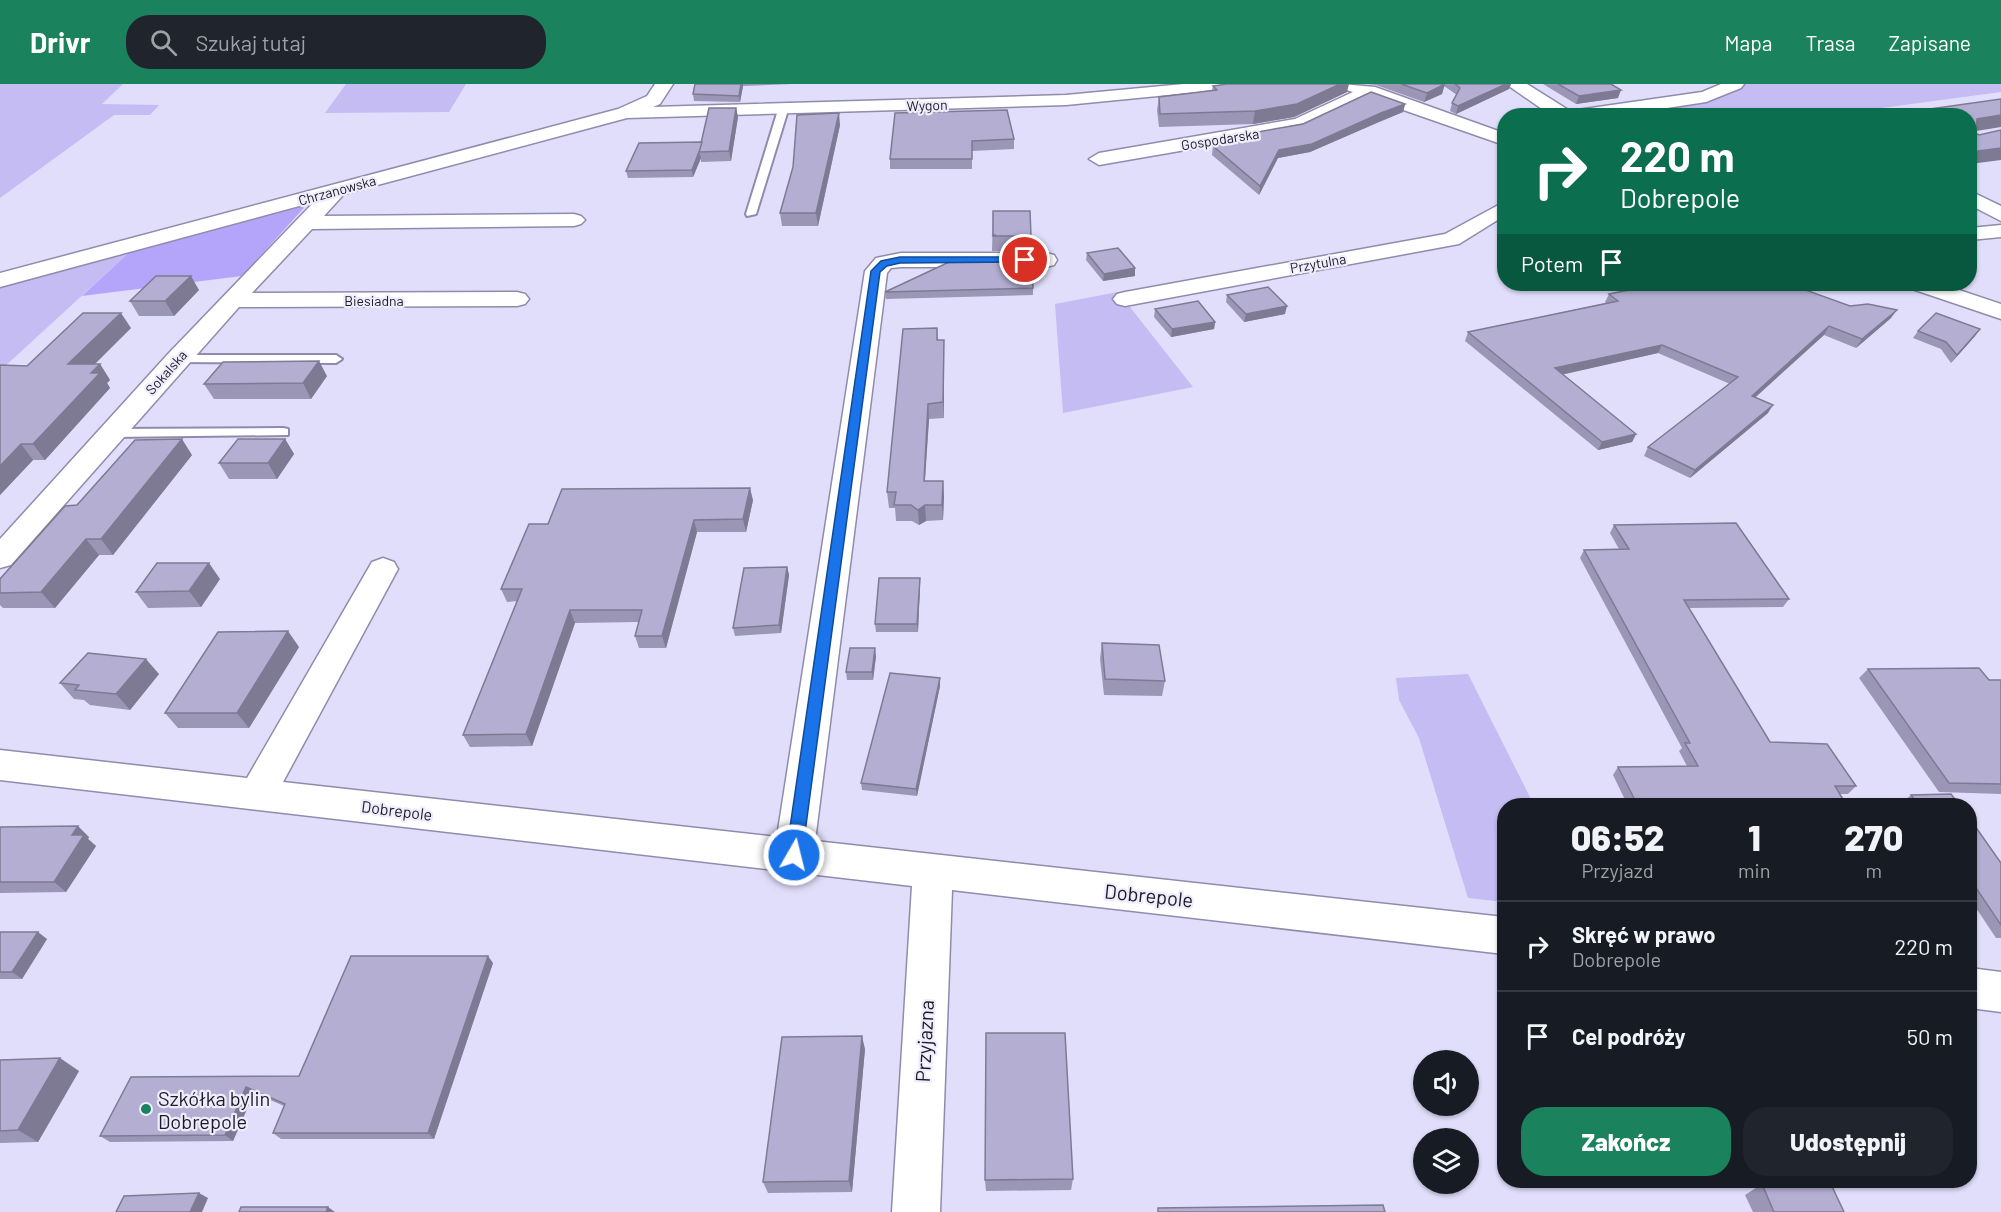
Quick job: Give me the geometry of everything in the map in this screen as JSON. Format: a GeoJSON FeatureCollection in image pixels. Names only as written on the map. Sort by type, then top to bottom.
{"type":"FeatureCollection","features":[{"type":"Feature","properties":{"kind":"street","name":"Chrzanowska"},"geometry":{"type":"LineString","coordinates":[[0,280],[624,113],[654,100],[664,84]]}},
{"type":"Feature","properties":{"kind":"street","name":"Wygon"},"geometry":{"type":"LineString","coordinates":[[624,113],[783,110],[1105,98],[1229,84]]}},
{"type":"Feature","properties":{"kind":"street"},"geometry":{"type":"LineString","coordinates":[[1348,84],[1497,137]]}},
{"type":"Feature","properties":{"kind":"street"},"geometry":{"type":"LineString","coordinates":[[1515,84],[1552,108]]}},
{"type":"Feature","properties":{"kind":"street"},"geometry":{"type":"LineString","coordinates":[[1630,108],[1706,97],[1735,84]]}},
{"type":"Feature","properties":{"kind":"street","name":"Gospodarska"},"geometry":{"type":"LineString","coordinates":[[1099,159],[1300,124],[1369,91]]}},
{"type":"Feature","properties":{"kind":"street"},"geometry":{"type":"LineString","coordinates":[[1475,129],[1497,126]]}},
{"type":"Feature","properties":{"kind":"street","name":"Sokalska"},"geometry":{"type":"LineString","coordinates":[[0,558],[177,359],[337,190]]}},
{"type":"Feature","properties":{"kind":"street"},"geometry":{"type":"LineString","coordinates":[[1977,201],[2001,215]]}},
{"type":"Feature","properties":{"kind":"street","name":"Przytulna"},"geometry":{"type":"LineString","coordinates":[[1125,299],[1451,239],[1497,212]]}},
{"type":"Feature","properties":{"kind":"street"},"geometry":{"type":"LineString","coordinates":[[305,223],[574,220]]}},
{"type":"Feature","properties":{"kind":"street"},"geometry":{"type":"LineString","coordinates":[[1977,233],[2001,231]]}},
{"type":"Feature","properties":{"kind":"street"},"geometry":{"type":"LineString","coordinates":[[794,855],[876,271],[884,263],[900,260],[1046,260]]}},
{"type":"Feature","properties":{"kind":"street"},"geometry":{"type":"LineString","coordinates":[[1940,291],[2001,312]]}},
{"type":"Feature","properties":{"kind":"street","name":"Biesiadna"},"geometry":{"type":"LineString","coordinates":[[232,300],[517,299]]}},
{"type":"Feature","properties":{"kind":"street"},"geometry":{"type":"LineString","coordinates":[[257,794],[383,569]]}},
{"type":"Feature","properties":{"kind":"street","name":"Dobrepole"},"geometry":{"type":"LineString","coordinates":[[0,765],[1497,935]]}},
{"type":"Feature","properties":{"kind":"street","name":"Przyjazna"},"geometry":{"type":"LineString","coordinates":[[916,1212],[933,871]]}},
{"type":"Feature","properties":{"kind":"street"},"geometry":{"type":"LineString","coordinates":[[1977,989],[2001,992]]}},
{"type":"Feature","properties":{"kind":"lane"},"geometry":{"type":"LineString","coordinates":[[752,214],[783,110]]}},
{"type":"Feature","properties":{"kind":"lane"},"geometry":{"type":"LineString","coordinates":[[177,359],[336,359]]}},
{"type":"Feature","properties":{"kind":"lane"},"geometry":{"type":"LineString","coordinates":[[111,433],[283,432]]}},
{"type":"Feature","properties":{"kind":"shaded area"},"geometry":{"type":"Polygon","coordinates":[[[0,84],[123,84],[102,104],[159,105],[150,115],[114,115],[0,198],[0,84]]]}},
{"type":"Feature","properties":{"kind":"shaded area"},"geometry":{"type":"Polygon","coordinates":[[[346,84],[466,84],[449,112],[325,113],[346,84]]]}},
{"type":"Feature","properties":{"kind":"shaded area"},"geometry":{"type":"Polygon","coordinates":[[[1743,84],[2001,84],[2001,92],[1881,108],[1651,108],[1717,98],[1743,84]]]}},
{"type":"Feature","properties":{"kind":"shaded area"},"geometry":{"type":"Polygon","coordinates":[[[312,199],[242,276],[82,296],[135,247],[312,199]]]}},
{"type":"Feature","properties":{"kind":"shaded area"},"geometry":{"type":"Polygon","coordinates":[[[135,247],[3,368],[0,369],[0,283],[135,247]]]}},
{"type":"Feature","properties":{"kind":"shaded area"},"geometry":{"type":"Polygon","coordinates":[[[1118,292],[1193,387],[1063,413],[1055,304],[1118,292]]]}},
{"type":"Feature","properties":{"kind":"shaded area"},"geometry":{"type":"Polygon","coordinates":[[[1468,674],[1530,798],[1497,798],[1497,901],[1468,898],[1419,738],[1399,700],[1396,678],[1468,674]]]}},
{"type":"Feature","properties":{"kind":"building"},"geometry":{"type":"Polygon","coordinates":[[[695,84],[741,84],[739,96],[693,94],[695,84]]]}},
{"type":"Feature","properties":{"kind":"building"},"geometry":{"type":"Polygon","coordinates":[[[1340,84],[1297,104],[1255,111],[1160,114],[1159,97],[1217,90],[1213,86],[1340,84]]]}},
{"type":"Feature","properties":{"kind":"building"},"geometry":{"type":"Polygon","coordinates":[[[1401,84],[1445,84],[1427,93],[1401,84]]]}},
{"type":"Feature","properties":{"kind":"building"},"geometry":{"type":"Polygon","coordinates":[[[1455,84],[1506,84],[1458,106],[1452,103],[1460,88],[1455,84]]]}},
{"type":"Feature","properties":{"kind":"building"},"geometry":{"type":"Polygon","coordinates":[[[1558,84],[1611,84],[1621,90],[1579,96],[1558,84]]]}},
{"type":"Feature","properties":{"kind":"building"},"geometry":{"type":"Polygon","coordinates":[[[1371,92],[1405,104],[1312,144],[1279,150],[1260,186],[1213,146],[1258,139],[1257,132],[1303,124],[1371,92]]]}},
{"type":"Feature","properties":{"kind":"building"},"geometry":{"type":"Polygon","coordinates":[[[2001,99],[2001,115],[1977,119],[1977,108],[1937,108],[2001,99]]]}},
{"type":"Feature","properties":{"kind":"building"},"geometry":{"type":"Polygon","coordinates":[[[709,108],[736,108],[729,151],[699,152],[709,108]]]}},
{"type":"Feature","properties":{"kind":"building"},"geometry":{"type":"Polygon","coordinates":[[[1007,110],[1014,139],[972,141],[972,159],[890,159],[895,113],[1007,110]]]}},
{"type":"Feature","properties":{"kind":"building"},"geometry":{"type":"Polygon","coordinates":[[[839,113],[816,213],[780,213],[793,167],[797,115],[839,113]]]}},
{"type":"Feature","properties":{"kind":"building"},"geometry":{"type":"Polygon","coordinates":[[[2001,130],[2001,148],[1977,151],[1977,134],[2001,130]]]}},
{"type":"Feature","properties":{"kind":"building"},"geometry":{"type":"Polygon","coordinates":[[[702,142],[692,170],[626,171],[639,143],[702,142]]]}},
{"type":"Feature","properties":{"kind":"building"},"geometry":{"type":"Polygon","coordinates":[[[993,211],[1030,211],[1031,236],[992,236],[996,235],[993,235],[993,211]]]}},
{"type":"Feature","properties":{"kind":"building"},"geometry":{"type":"Polygon","coordinates":[[[1118,248],[1135,268],[1104,274],[1087,253],[1118,248]]]}},
{"type":"Feature","properties":{"kind":"building"},"geometry":{"type":"Polygon","coordinates":[[[949,262],[1032,262],[1033,288],[885,292],[949,262]]]}},
{"type":"Feature","properties":{"kind":"building"},"geometry":{"type":"Polygon","coordinates":[[[156,276],[191,276],[165,301],[130,301],[156,276]]]}},
{"type":"Feature","properties":{"kind":"building"},"geometry":{"type":"Polygon","coordinates":[[[1268,287],[1287,306],[1246,314],[1227,295],[1268,287]]]}},
{"type":"Feature","properties":{"kind":"building"},"geometry":{"type":"Polygon","coordinates":[[[1624,291],[1808,291],[1850,306],[1868,304],[1897,310],[1862,339],[1829,326],[1752,396],[1773,405],[1695,470],[1648,447],[1738,377],[1662,345],[1555,368],[1636,434],[1602,442],[1468,332],[1618,301],[1609,294],[1624,291]]]}},
{"type":"Feature","properties":{"kind":"building"},"geometry":{"type":"Polygon","coordinates":[[[1198,301],[1215,322],[1172,329],[1155,309],[1198,301]]]}},
{"type":"Feature","properties":{"kind":"building"},"geometry":{"type":"Polygon","coordinates":[[[83,313],[121,313],[68,364],[100,364],[91,373],[100,373],[33,444],[21,444],[0,466],[0,365],[27,366],[83,313]]]}},
{"type":"Feature","properties":{"kind":"building"},"geometry":{"type":"Polygon","coordinates":[[[1936,313],[1980,329],[1957,355],[1946,342],[1918,331],[1936,313]]]}},
{"type":"Feature","properties":{"kind":"building"},"geometry":{"type":"Polygon","coordinates":[[[937,328],[937,340],[944,340],[943,402],[928,404],[924,481],[943,481],[942,505],[925,505],[918,510],[911,505],[894,505],[896,492],[887,492],[903,329],[937,328]]]}},
{"type":"Feature","properties":{"kind":"building"},"geometry":{"type":"Polygon","coordinates":[[[319,361],[303,383],[204,384],[223,362],[319,361]]]}},
{"type":"Feature","properties":{"kind":"building"},"geometry":{"type":"Polygon","coordinates":[[[182,439],[101,539],[86,539],[41,592],[0,593],[0,579],[65,506],[77,505],[135,440],[182,439]]]}},
{"type":"Feature","properties":{"kind":"building"},"geometry":{"type":"Polygon","coordinates":[[[238,439],[285,439],[268,463],[219,463],[238,439]]]}},
{"type":"Feature","properties":{"kind":"building"},"geometry":{"type":"Polygon","coordinates":[[[750,488],[743,519],[694,520],[662,636],[635,636],[642,610],[570,610],[526,734],[463,735],[522,589],[501,589],[529,524],[548,524],[562,489],[750,488]]]}},
{"type":"Feature","properties":{"kind":"building"},"geometry":{"type":"Polygon","coordinates":[[[1736,523],[1789,599],[1684,600],[1770,742],[1827,744],[1856,786],[1835,786],[1842,798],[1634,798],[1618,767],[1698,766],[1685,743],[1690,743],[1584,550],[1629,549],[1614,525],[1736,523]]]}},
{"type":"Feature","properties":{"kind":"building"},"geometry":{"type":"Polygon","coordinates":[[[157,563],[209,563],[189,591],[136,592],[157,563]]]}},
{"type":"Feature","properties":{"kind":"building"},"geometry":{"type":"Polygon","coordinates":[[[787,567],[779,625],[733,628],[744,568],[787,567]]]}},
{"type":"Feature","properties":{"kind":"building"},"geometry":{"type":"Polygon","coordinates":[[[879,578],[920,578],[917,624],[875,624],[879,578]]]}},
{"type":"Feature","properties":{"kind":"building"},"geometry":{"type":"Polygon","coordinates":[[[288,631],[237,713],[165,713],[218,632],[288,631]]]}},
{"type":"Feature","properties":{"kind":"building"},"geometry":{"type":"Polygon","coordinates":[[[1102,643],[1159,645],[1165,681],[1105,679],[1102,643]]]}},
{"type":"Feature","properties":{"kind":"building"},"geometry":{"type":"Polygon","coordinates":[[[850,648],[875,648],[872,672],[846,672],[850,648]]]}},
{"type":"Feature","properties":{"kind":"building"},"geometry":{"type":"Polygon","coordinates":[[[88,653],[146,659],[116,694],[75,690],[79,685],[60,683],[88,653]]]}},
{"type":"Feature","properties":{"kind":"building"},"geometry":{"type":"Polygon","coordinates":[[[1979,668],[1989,680],[2001,680],[2001,784],[1949,783],[1868,669],[1979,668]]]}},
{"type":"Feature","properties":{"kind":"building"},"geometry":{"type":"Polygon","coordinates":[[[890,673],[940,678],[916,789],[861,783],[890,673]]]}},
{"type":"Feature","properties":{"kind":"building"},"geometry":{"type":"Polygon","coordinates":[[[1951,794],[1954,798],[1913,798],[1911,795],[1951,794]]]}},
{"type":"Feature","properties":{"kind":"building"},"geometry":{"type":"Polygon","coordinates":[[[78,826],[72,835],[84,835],[54,882],[0,882],[0,827],[78,826]]]}},
{"type":"Feature","properties":{"kind":"building"},"geometry":{"type":"Polygon","coordinates":[[[1977,829],[2001,863],[2001,925],[1977,889],[1977,829]]]}},
{"type":"Feature","properties":{"kind":"building"},"geometry":{"type":"Polygon","coordinates":[[[0,932],[38,932],[12,972],[0,972],[0,932]]]}},
{"type":"Feature","properties":{"kind":"building"},"geometry":{"type":"Polygon","coordinates":[[[351,956],[488,956],[428,1133],[273,1133],[285,1104],[246,1087],[225,1135],[100,1136],[131,1077],[299,1076],[351,956]]]}},
{"type":"Feature","properties":{"kind":"building"},"geometry":{"type":"Polygon","coordinates":[[[986,1033],[1065,1033],[1073,1179],[985,1180],[986,1033]]]}},
{"type":"Feature","properties":{"kind":"building"},"geometry":{"type":"Polygon","coordinates":[[[862,1036],[849,1181],[763,1182],[782,1037],[862,1036]]]}},
{"type":"Feature","properties":{"kind":"building"},"geometry":{"type":"Polygon","coordinates":[[[60,1058],[18,1130],[0,1131],[0,1060],[60,1058]]]}},
{"type":"Feature","properties":{"kind":"building"},"geometry":{"type":"Polygon","coordinates":[[[1764,1188],[1833,1188],[1844,1212],[1774,1212],[1764,1188]]]}},
{"type":"Feature","properties":{"kind":"building"},"geometry":{"type":"Polygon","coordinates":[[[199,1193],[190,1212],[116,1212],[124,1196],[199,1193]]]}},
{"type":"Feature","properties":{"kind":"building"},"geometry":{"type":"Polygon","coordinates":[[[1383,1205],[1385,1212],[1158,1212],[1158,1208],[1383,1205]]]}},
{"type":"Feature","properties":{"kind":"building"},"geometry":{"type":"Polygon","coordinates":[[[241,1207],[328,1207],[326,1212],[239,1212],[241,1207]]]}},
{"type":"Feature","properties":{"kind":"place","name":"Szkółka bylin Dobrepole"},"geometry":{"type":"Point","coordinates":[146,1109]}},
{"type":"Feature","properties":{"kind":"route"},"geometry":{"type":"LineString","coordinates":[[794,855],[876,271],[884,263],[900,260],[1025,260]]}}]}
